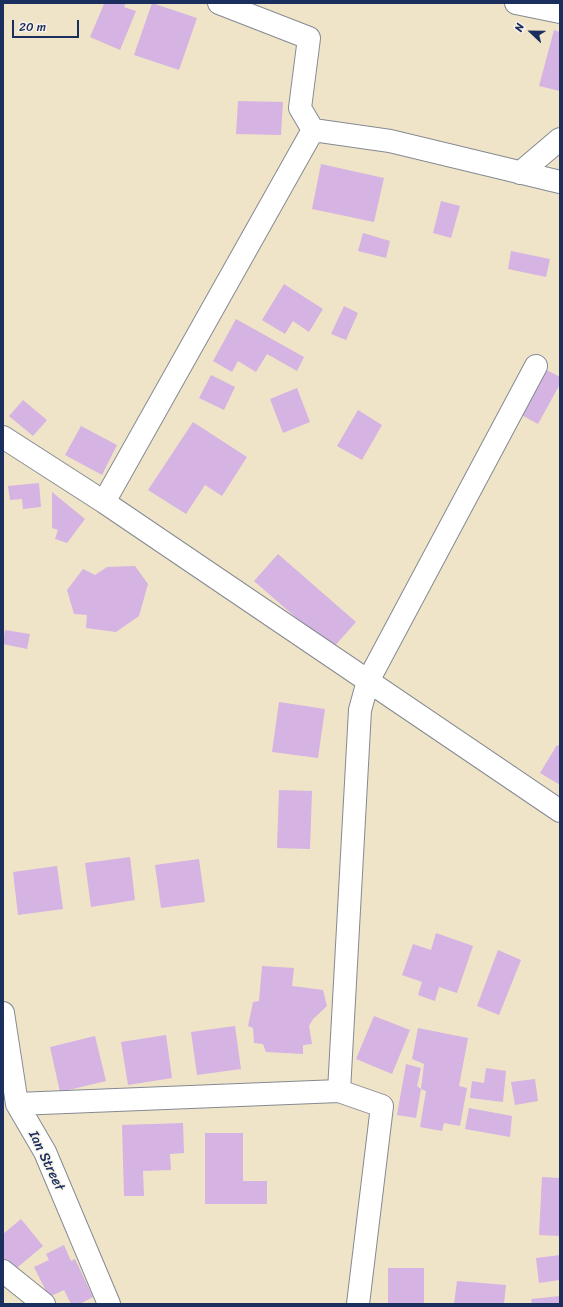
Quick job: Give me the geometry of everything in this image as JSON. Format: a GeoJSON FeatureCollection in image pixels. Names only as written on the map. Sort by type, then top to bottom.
{"type":"FeatureCollection","features":[{"type":"Feature","properties":{"kind":"street"},"geometry":{"type":"LineString","coordinates":[[219,3],[309,38],[300,108],[313,130]]}},
{"type":"Feature","properties":{"kind":"street"},"geometry":{"type":"LineString","coordinates":[[516,3],[560,12]]}},
{"type":"Feature","properties":{"kind":"street"},"geometry":{"type":"LineString","coordinates":[[313,130],[390,141],[560,182]]}},
{"type":"Feature","properties":{"kind":"street"},"geometry":{"type":"LineString","coordinates":[[104,502],[313,130]]}},
{"type":"Feature","properties":{"kind":"street"},"geometry":{"type":"LineString","coordinates":[[520,173],[560,139]]}},
{"type":"Feature","properties":{"kind":"street"},"geometry":{"type":"LineString","coordinates":[[338,1091],[360,710],[368,681],[536,366]]}},
{"type":"Feature","properties":{"kind":"street"},"geometry":{"type":"LineString","coordinates":[[3,437],[104,502],[560,811]]}},
{"type":"Feature","properties":{"kind":"street","name":"Ian Street"},"geometry":{"type":"LineString","coordinates":[[3,1012],[17,1104],[45,1152],[109,1304]]}},
{"type":"Feature","properties":{"kind":"street"},"geometry":{"type":"LineString","coordinates":[[17,1104],[338,1091],[382,1106],[358,1304]]}},
{"type":"Feature","properties":{"kind":"street"},"geometry":{"type":"LineString","coordinates":[[3,1271],[44,1304]]}},
{"type":"Feature","properties":{"kind":"building"},"geometry":{"type":"Polygon","coordinates":[[[101,3],[126,3],[124,7],[136,11],[120,50],[90,37],[104,4],[101,3]]]}},
{"type":"Feature","properties":{"kind":"building"},"geometry":{"type":"Polygon","coordinates":[[[152,3],[197,18],[179,70],[134,55],[152,3]]]}},
{"type":"Feature","properties":{"kind":"building"},"geometry":{"type":"Polygon","coordinates":[[[554,30],[560,32],[560,91],[539,86],[554,30]]]}},
{"type":"Feature","properties":{"kind":"building"},"geometry":{"type":"Polygon","coordinates":[[[238,101],[283,102],[281,135],[236,134],[238,101]]]}},
{"type":"Feature","properties":{"kind":"building"},"geometry":{"type":"Polygon","coordinates":[[[321,164],[384,178],[374,222],[312,209],[321,164]]]}},
{"type":"Feature","properties":{"kind":"building"},"geometry":{"type":"Polygon","coordinates":[[[441,201],[460,206],[451,238],[433,233],[441,201]]]}},
{"type":"Feature","properties":{"kind":"building"},"geometry":{"type":"Polygon","coordinates":[[[363,233],[390,241],[386,258],[358,251],[363,233]]]}},
{"type":"Feature","properties":{"kind":"building"},"geometry":{"type":"Polygon","coordinates":[[[511,251],[550,259],[546,277],[508,269],[511,251]]]}},
{"type":"Feature","properties":{"kind":"building"},"geometry":{"type":"Polygon","coordinates":[[[284,284],[323,309],[309,332],[293,321],[285,334],[262,320],[284,284]]]}},
{"type":"Feature","properties":{"kind":"building"},"geometry":{"type":"Polygon","coordinates":[[[344,306],[358,313],[346,340],[331,334],[344,306]]]}},
{"type":"Feature","properties":{"kind":"building"},"geometry":{"type":"Polygon","coordinates":[[[236,319],[304,357],[297,371],[267,354],[256,372],[238,361],[232,372],[213,361],[236,319]]]}},
{"type":"Feature","properties":{"kind":"building"},"geometry":{"type":"Polygon","coordinates":[[[539,366],[560,377],[560,384],[538,424],[514,411],[539,366]]]}},
{"type":"Feature","properties":{"kind":"building"},"geometry":{"type":"Polygon","coordinates":[[[211,375],[235,387],[224,410],[199,398],[211,375]]]}},
{"type":"Feature","properties":{"kind":"building"},"geometry":{"type":"Polygon","coordinates":[[[297,388],[310,422],[283,433],[270,399],[297,388]]]}},
{"type":"Feature","properties":{"kind":"building"},"geometry":{"type":"Polygon","coordinates":[[[23,400],[47,420],[33,436],[9,416],[23,400]]]}},
{"type":"Feature","properties":{"kind":"building"},"geometry":{"type":"Polygon","coordinates":[[[358,410],[382,425],[362,460],[337,446],[358,410]]]}},
{"type":"Feature","properties":{"kind":"building"},"geometry":{"type":"Polygon","coordinates":[[[193,422],[247,457],[222,496],[205,485],[186,514],[148,490],[193,422]]]}},
{"type":"Feature","properties":{"kind":"building"},"geometry":{"type":"Polygon","coordinates":[[[81,426],[117,445],[102,475],[65,455],[81,426]]]}},
{"type":"Feature","properties":{"kind":"building"},"geometry":{"type":"Polygon","coordinates":[[[39,483],[41,507],[23,509],[22,499],[10,500],[8,486],[39,483]]]}},
{"type":"Feature","properties":{"kind":"building"},"geometry":{"type":"Polygon","coordinates":[[[52,492],[85,519],[67,543],[55,539],[58,530],[52,528],[52,492]]]}},
{"type":"Feature","properties":{"kind":"building"},"geometry":{"type":"Polygon","coordinates":[[[278,554],[356,622],[332,649],[254,581],[278,554]]]}},
{"type":"Feature","properties":{"kind":"building"},"geometry":{"type":"Polygon","coordinates":[[[135,566],[148,584],[139,616],[116,632],[86,628],[87,615],[74,614],[67,590],[83,569],[95,575],[107,567],[135,566]]]}},
{"type":"Feature","properties":{"kind":"building"},"geometry":{"type":"Polygon","coordinates":[[[5,630],[30,634],[27,649],[3,644],[5,630]]]}},
{"type":"Feature","properties":{"kind":"building"},"geometry":{"type":"Polygon","coordinates":[[[279,702],[325,709],[318,758],[272,752],[279,702]]]}},
{"type":"Feature","properties":{"kind":"building"},"geometry":{"type":"Polygon","coordinates":[[[557,745],[560,746],[560,785],[540,773],[557,745]]]}},
{"type":"Feature","properties":{"kind":"building"},"geometry":{"type":"Polygon","coordinates":[[[279,790],[312,791],[310,849],[277,848],[279,790]]]}},
{"type":"Feature","properties":{"kind":"building"},"geometry":{"type":"Polygon","coordinates":[[[130,857],[135,900],[91,907],[85,863],[130,857]]]}},
{"type":"Feature","properties":{"kind":"building"},"geometry":{"type":"Polygon","coordinates":[[[199,859],[205,902],[161,908],[155,865],[199,859]]]}},
{"type":"Feature","properties":{"kind":"building"},"geometry":{"type":"Polygon","coordinates":[[[57,866],[63,909],[18,915],[13,872],[57,866]]]}},
{"type":"Feature","properties":{"kind":"building"},"geometry":{"type":"Polygon","coordinates":[[[436,933],[473,946],[457,993],[439,987],[435,1001],[418,995],[422,982],[402,975],[413,944],[431,950],[436,933]]]}},
{"type":"Feature","properties":{"kind":"building"},"geometry":{"type":"Polygon","coordinates":[[[498,950],[521,960],[499,1015],[477,1006],[498,950]]]}},
{"type":"Feature","properties":{"kind":"building"},"geometry":{"type":"Polygon","coordinates":[[[262,966],[294,968],[292,986],[323,990],[327,1006],[313,1019],[309,1026],[312,1044],[303,1045],[303,1054],[266,1052],[263,1044],[254,1043],[253,1028],[248,1026],[253,1002],[259,1001],[262,966]]]}},
{"type":"Feature","properties":{"kind":"building"},"geometry":{"type":"Polygon","coordinates":[[[374,1016],[410,1030],[392,1074],[356,1059],[374,1016]]]}},
{"type":"Feature","properties":{"kind":"building"},"geometry":{"type":"Polygon","coordinates":[[[235,1026],[241,1069],[197,1075],[191,1032],[235,1026]]]}},
{"type":"Feature","properties":{"kind":"building"},"geometry":{"type":"Polygon","coordinates":[[[418,1028],[468,1038],[459,1086],[467,1088],[460,1126],[444,1123],[442,1131],[420,1127],[426,1091],[421,1089],[424,1064],[412,1059],[418,1028]]]}},
{"type":"Feature","properties":{"kind":"building"},"geometry":{"type":"Polygon","coordinates":[[[166,1035],[172,1078],[128,1085],[121,1042],[166,1035]]]}},
{"type":"Feature","properties":{"kind":"building"},"geometry":{"type":"Polygon","coordinates":[[[95,1036],[106,1081],[60,1092],[50,1047],[95,1036]]]}},
{"type":"Feature","properties":{"kind":"building"},"geometry":{"type":"Polygon","coordinates":[[[406,1064],[421,1068],[417,1086],[421,1089],[416,1118],[397,1115],[406,1064]]]}},
{"type":"Feature","properties":{"kind":"building"},"geometry":{"type":"Polygon","coordinates":[[[486,1068],[506,1071],[503,1102],[470,1098],[472,1081],[484,1083],[486,1068]]]}},
{"type":"Feature","properties":{"kind":"building"},"geometry":{"type":"Polygon","coordinates":[[[535,1079],[538,1101],[515,1105],[511,1082],[535,1079]]]}},
{"type":"Feature","properties":{"kind":"building"},"geometry":{"type":"Polygon","coordinates":[[[469,1108],[512,1116],[510,1137],[465,1129],[469,1108]]]}},
{"type":"Feature","properties":{"kind":"building"},"geometry":{"type":"Polygon","coordinates":[[[183,1123],[184,1153],[170,1154],[171,1170],[143,1171],[144,1196],[124,1196],[122,1125],[183,1123]]]}},
{"type":"Feature","properties":{"kind":"building"},"geometry":{"type":"Polygon","coordinates":[[[205,1133],[243,1133],[243,1181],[267,1181],[267,1204],[205,1204],[205,1133]]]}},
{"type":"Feature","properties":{"kind":"building"},"geometry":{"type":"Polygon","coordinates":[[[542,1177],[560,1178],[560,1236],[539,1235],[542,1177]]]}},
{"type":"Feature","properties":{"kind":"building"},"geometry":{"type":"Polygon","coordinates":[[[21,1219],[43,1246],[13,1271],[3,1258],[3,1234],[21,1219]]]}},
{"type":"Feature","properties":{"kind":"building"},"geometry":{"type":"Polygon","coordinates":[[[64,1245],[71,1261],[75,1259],[93,1297],[80,1304],[71,1304],[64,1290],[49,1297],[34,1267],[49,1260],[46,1254],[64,1245]]]}},
{"type":"Feature","properties":{"kind":"building"},"geometry":{"type":"Polygon","coordinates":[[[560,1255],[560,1280],[539,1283],[536,1258],[560,1255]]]}},
{"type":"Feature","properties":{"kind":"building"},"geometry":{"type":"Polygon","coordinates":[[[388,1268],[424,1268],[424,1304],[388,1304],[388,1268]]]}},
{"type":"Feature","properties":{"kind":"building"},"geometry":{"type":"Polygon","coordinates":[[[457,1281],[506,1285],[504,1304],[454,1304],[457,1281]]]}},
{"type":"Feature","properties":{"kind":"building"},"geometry":{"type":"Polygon","coordinates":[[[560,1296],[560,1304],[532,1304],[531,1299],[560,1296]]]}}]}
